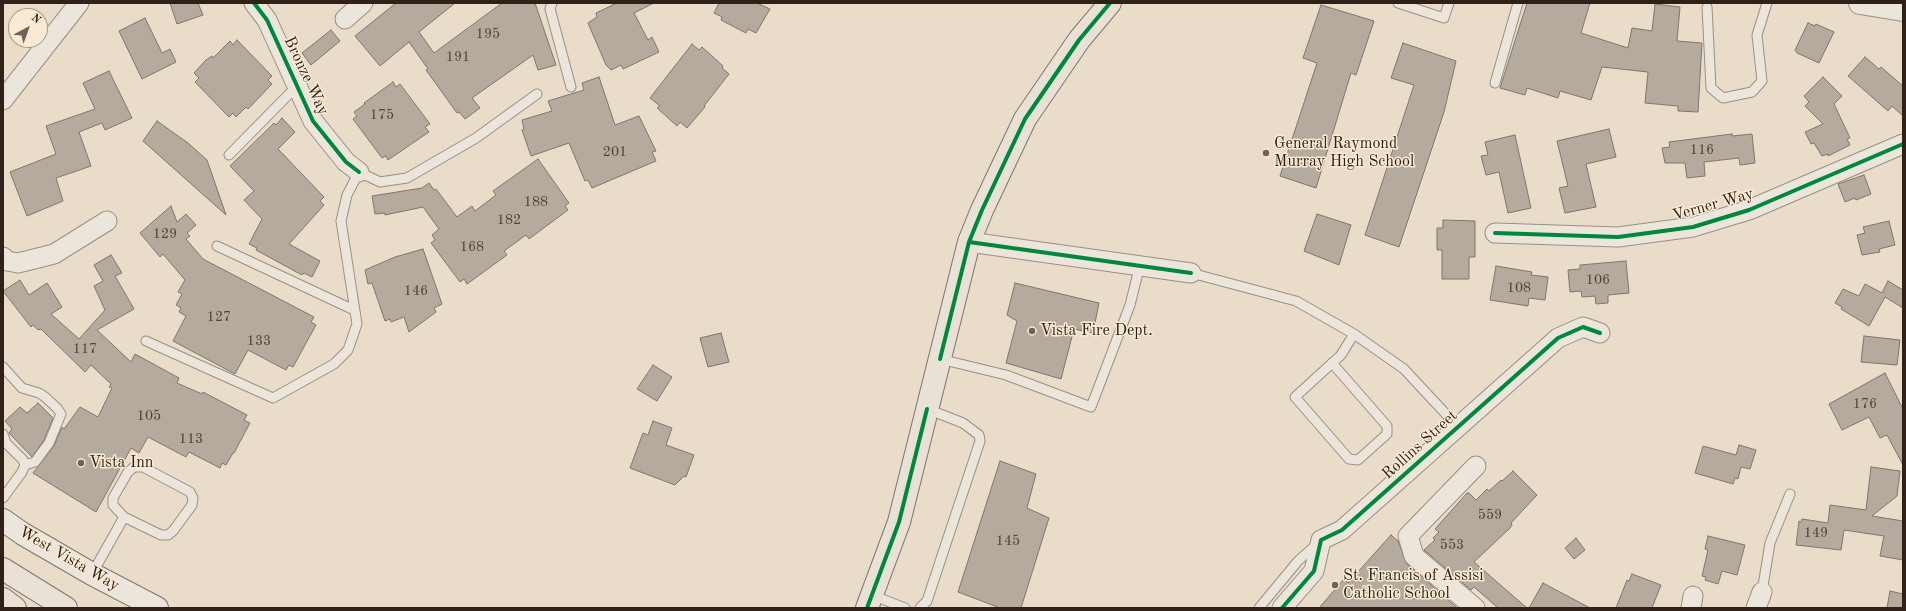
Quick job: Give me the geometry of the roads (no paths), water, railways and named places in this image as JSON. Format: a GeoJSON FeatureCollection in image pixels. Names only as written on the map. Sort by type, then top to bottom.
{"type":"FeatureCollection","features":[{"type":"Feature","properties":{"kind":"main road"},"geometry":{"type":"LineString","coordinates":[[869,601],[899,522],[969,242],[982,210],[1025,119],[1079,40],[1110,3]]}},
{"type":"Feature","properties":{"kind":"main road"},"geometry":{"type":"LineString","coordinates":[[1860,3],[1903,10]]}},
{"type":"Feature","properties":{"kind":"main road","name":"West Vista Way"},"geometry":{"type":"LineString","coordinates":[[3,520],[23,534],[92,574],[157,608]]}},
{"type":"Feature","properties":{"kind":"main road"},"geometry":{"type":"LineString","coordinates":[[3,568],[66,608]]}},
{"type":"Feature","properties":{"kind":"main road"},"geometry":{"type":"LineString","coordinates":[[3,599],[15,608]]}},
{"type":"Feature","properties":{"kind":"street"},"geometry":{"type":"LineString","coordinates":[[3,100],[79,3]]}},
{"type":"Feature","properties":{"kind":"street","name":"Bronze Way"},"geometry":{"type":"LineString","coordinates":[[254,3],[267,20],[312,121],[346,162],[359,172]]}},
{"type":"Feature","properties":{"kind":"street"},"geometry":{"type":"LineString","coordinates":[[345,19],[363,3]]}},
{"type":"Feature","properties":{"kind":"street","name":"Verner Way"},"geometry":{"type":"LineString","coordinates":[[1495,232],[1618,237],[1693,227],[1749,210],[1903,144]]}},
{"type":"Feature","properties":{"kind":"street"},"geometry":{"type":"LineString","coordinates":[[3,257],[7,261],[18,263],[54,254],[106,221]]}},
{"type":"Feature","properties":{"kind":"street"},"geometry":{"type":"LineString","coordinates":[[969,242],[1191,273]]}},
{"type":"Feature","properties":{"kind":"street","name":"Rollins Street"},"geometry":{"type":"LineString","coordinates":[[1321,540],[1342,530],[1558,338],[1583,327],[1600,333]]}},
{"type":"Feature","properties":{"kind":"street"},"geometry":{"type":"LineString","coordinates":[[1475,608],[1414,556],[1408,536],[1476,466]]}},
{"type":"Feature","properties":{"kind":"street"},"geometry":{"type":"LineString","coordinates":[[1282,608],[1314,571],[1321,540]]}},
{"type":"Feature","properties":{"kind":"lane"},"geometry":{"type":"LineString","coordinates":[[552,3],[550,9],[571,88]]}},
{"type":"Feature","properties":{"kind":"lane"},"geometry":{"type":"LineString","coordinates":[[1398,3],[1444,18],[1449,3]]}},
{"type":"Feature","properties":{"kind":"lane"},"geometry":{"type":"LineString","coordinates":[[1495,83],[1518,3]]}},
{"type":"Feature","properties":{"kind":"lane"},"geometry":{"type":"LineString","coordinates":[[1707,7],[1711,88],[1723,98],[1752,92],[1762,81],[1757,35],[1767,3]]}},
{"type":"Feature","properties":{"kind":"lane"},"geometry":{"type":"LineString","coordinates":[[229,155],[297,86]]}},
{"type":"Feature","properties":{"kind":"lane"},"geometry":{"type":"LineString","coordinates":[[146,341],[273,398],[334,364],[348,350],[357,324],[341,221],[347,195],[359,172],[380,182],[407,178],[476,138],[537,94]]}},
{"type":"Feature","properties":{"kind":"lane"},"geometry":{"type":"LineString","coordinates":[[217,246],[354,310]]}},
{"type":"Feature","properties":{"kind":"lane"},"geometry":{"type":"LineString","coordinates":[[940,359],[1006,375],[1091,407],[1130,305],[1140,265]]}},
{"type":"Feature","properties":{"kind":"lane"},"geometry":{"type":"LineString","coordinates":[[1191,273],[1296,301],[1354,334],[1404,369],[1458,427]]}},
{"type":"Feature","properties":{"kind":"lane"},"geometry":{"type":"LineString","coordinates":[[1332,363],[1386,426],[1387,434],[1358,460],[1349,459],[1294,397],[1332,363],[1349,344],[1354,334]]}},
{"type":"Feature","properties":{"kind":"lane"},"geometry":{"type":"LineString","coordinates":[[3,367],[22,388],[39,393],[58,408],[61,414],[50,444],[35,462],[25,466],[4,496]]}},
{"type":"Feature","properties":{"kind":"lane"},"geometry":{"type":"LineString","coordinates":[[920,608],[927,601],[980,441],[979,435],[963,423],[927,409]]}},
{"type":"Feature","properties":{"kind":"lane"},"geometry":{"type":"LineString","coordinates":[[3,434],[6,443],[23,460],[25,466]]}},
{"type":"Feature","properties":{"kind":"lane"},"geometry":{"type":"LineString","coordinates":[[134,467],[143,467],[190,492],[193,498],[192,505],[173,531],[168,535],[161,536],[124,517],[113,505],[113,498],[128,472],[134,467]]}},
{"type":"Feature","properties":{"kind":"lane"},"geometry":{"type":"LineString","coordinates":[[1759,600],[1770,542],[1790,494]]}},
{"type":"Feature","properties":{"kind":"lane"},"geometry":{"type":"LineString","coordinates":[[92,574],[124,517]]}},
{"type":"Feature","properties":{"kind":"lane"},"geometry":{"type":"LineString","coordinates":[[1259,608],[1298,561],[1321,540]]}},
{"type":"Feature","properties":{"kind":"lane"},"geometry":{"type":"LineString","coordinates":[[869,601],[905,608]]}},
{"type":"Feature","properties":{"kind":"place","name":"General Raymond Murray High School"},"geometry":{"type":"Point","coordinates":[1266,153]}},
{"type":"Feature","properties":{"kind":"place","name":"Vista Fire Dept."},"geometry":{"type":"Point","coordinates":[1032,331]}},
{"type":"Feature","properties":{"kind":"place","name":"Vista Inn"},"geometry":{"type":"Point","coordinates":[81,463]}},
{"type":"Feature","properties":{"kind":"place","name":"St. Francis of Assisi Catholic School"},"geometry":{"type":"Point","coordinates":[1335,585]}}]}
